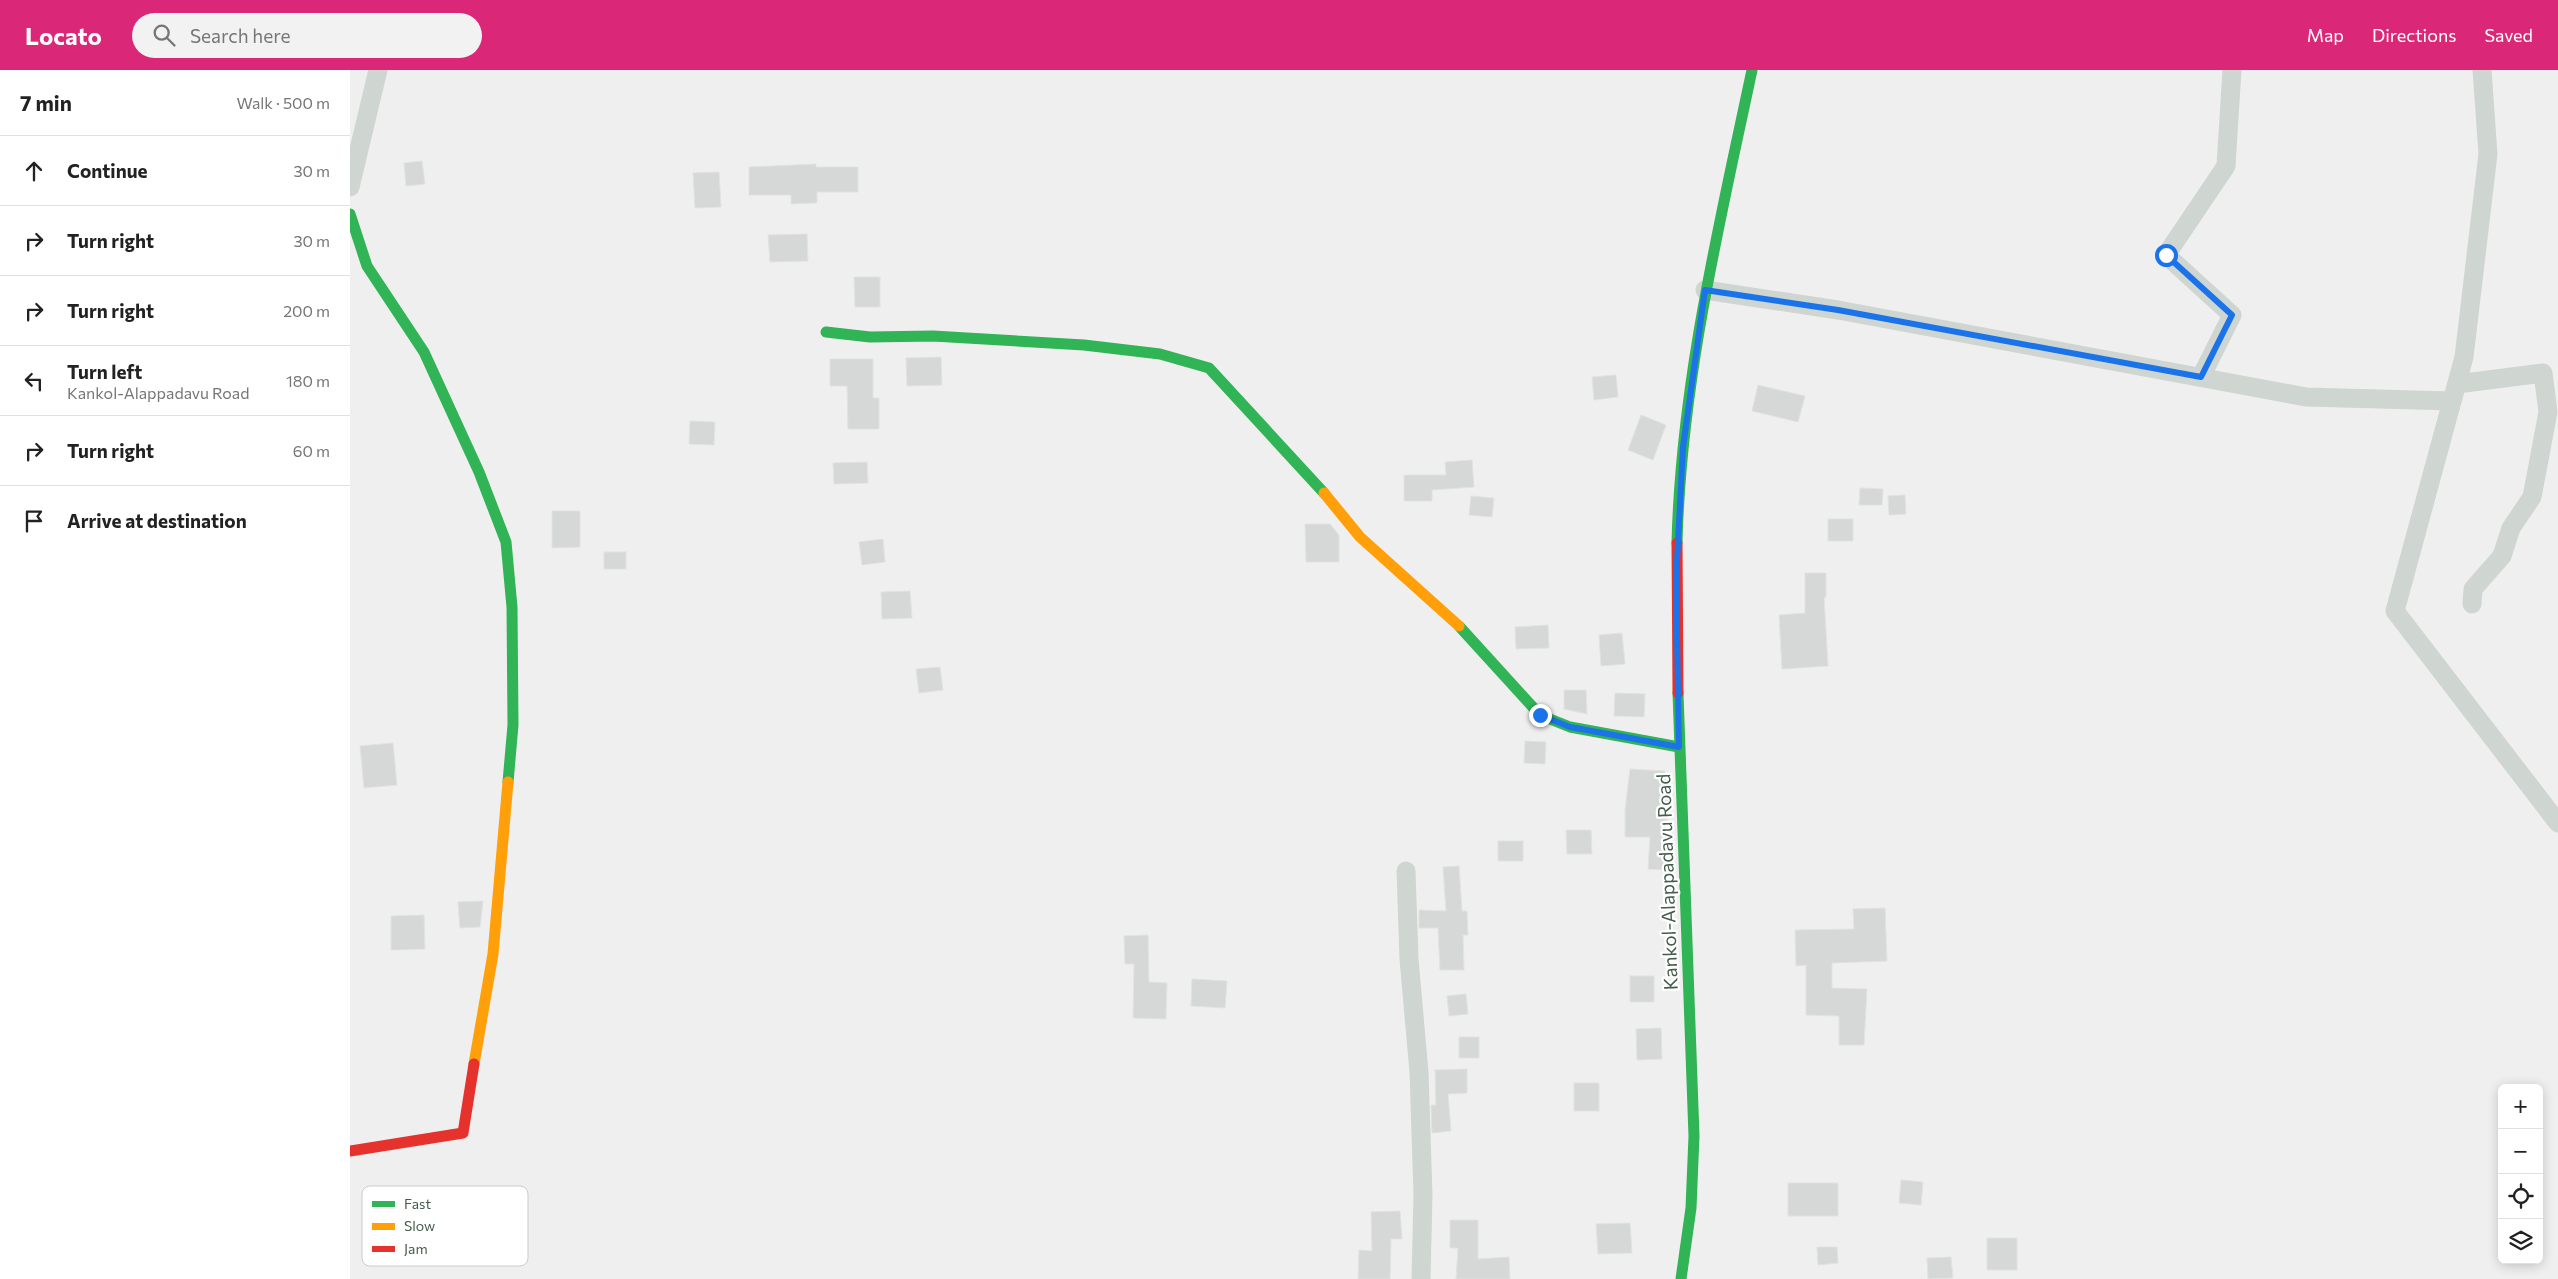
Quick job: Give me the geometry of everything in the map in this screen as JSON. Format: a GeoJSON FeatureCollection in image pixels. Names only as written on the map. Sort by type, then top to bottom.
{"type":"FeatureCollection","features":[{"type":"Feature","properties":{"kind":"street"},"geometry":{"type":"LineString","coordinates":[[350,187],[378,70]]}},
{"type":"Feature","properties":{"kind":"street","name":"Kankol-Alappadavu Road"},"geometry":{"type":"LineString","coordinates":[[1681,1279],[1690,1238],[1692,1082],[1679,747],[1676,580],[1681,475],[1683,447],[1705,290],[1752,70]]}},
{"type":"Feature","properties":{"kind":"street"},"geometry":{"type":"LineString","coordinates":[[2201,377],[2232,315],[2166,255],[2226,166],[2232,70]]}},
{"type":"Feature","properties":{"kind":"street"},"geometry":{"type":"LineString","coordinates":[[2482,70],[2488,154],[2464,357],[2395,611],[2558,823]]}},
{"type":"Feature","properties":{"kind":"street"},"geometry":{"type":"LineString","coordinates":[[350,214],[367,266],[424,352],[480,472],[506,542],[512,607],[513,715],[493,954],[463,1133],[350,1151]]}},
{"type":"Feature","properties":{"kind":"street"},"geometry":{"type":"LineString","coordinates":[[1705,290],[1848,312],[2306,397],[2454,392],[2543,372],[2553,411],[2532,497],[2511,528],[2502,556],[2473,588],[2472,604]]}},
{"type":"Feature","properties":{"kind":"street"},"geometry":{"type":"LineString","coordinates":[[826,332],[870,337],[933,336],[1084,345],[1160,354],[1209,368],[1306,471],[1360,537],[1461,628],[1498,665],[1540,715],[1570,727],[1679,747]]}},
{"type":"Feature","properties":{"kind":"street"},"geometry":{"type":"LineString","coordinates":[[1406,871],[1409,959],[1420,1100],[1423,1195],[1421,1279]]}},
{"type":"Feature","properties":{"kind":"building"},"geometry":{"type":"Polygon","coordinates":[[[422,161],[425,184],[406,186],[404,163],[422,161]]]}},
{"type":"Feature","properties":{"kind":"building"},"geometry":{"type":"Polygon","coordinates":[[[816,164],[816,167],[858,167],[858,192],[817,192],[817,203],[791,204],[791,195],[749,195],[749,167],[816,164]]]}},
{"type":"Feature","properties":{"kind":"building"},"geometry":{"type":"Polygon","coordinates":[[[719,172],[721,207],[695,208],[693,173],[719,172]]]}},
{"type":"Feature","properties":{"kind":"building"},"geometry":{"type":"Polygon","coordinates":[[[807,234],[808,261],[770,262],[768,235],[807,234]]]}},
{"type":"Feature","properties":{"kind":"building"},"geometry":{"type":"Polygon","coordinates":[[[854,277],[880,277],[880,307],[855,307],[854,277]]]}},
{"type":"Feature","properties":{"kind":"building"},"geometry":{"type":"Polygon","coordinates":[[[941,357],[942,385],[907,386],[906,358],[941,357]]]}},
{"type":"Feature","properties":{"kind":"building"},"geometry":{"type":"Polygon","coordinates":[[[830,359],[873,359],[873,398],[879,398],[879,429],[848,429],[847,386],[830,386],[830,359]]]}},
{"type":"Feature","properties":{"kind":"building"},"geometry":{"type":"Polygon","coordinates":[[[1616,375],[1618,397],[1594,400],[1592,377],[1616,375]]]}},
{"type":"Feature","properties":{"kind":"building"},"geometry":{"type":"Polygon","coordinates":[[[1758,385],[1805,396],[1798,422],[1752,411],[1758,385]]]}},
{"type":"Feature","properties":{"kind":"building"},"geometry":{"type":"Polygon","coordinates":[[[1641,415],[1666,425],[1653,460],[1628,450],[1641,415]]]}},
{"type":"Feature","properties":{"kind":"building"},"geometry":{"type":"Polygon","coordinates":[[[690,421],[715,422],[714,445],[689,444],[690,421]]]}},
{"type":"Feature","properties":{"kind":"building"},"geometry":{"type":"Polygon","coordinates":[[[1472,460],[1474,487],[1432,490],[1432,501],[1404,501],[1404,475],[1446,475],[1445,462],[1472,460]]]}},
{"type":"Feature","properties":{"kind":"building"},"geometry":{"type":"Polygon","coordinates":[[[867,462],[868,483],[834,484],[833,463],[867,462]]]}},
{"type":"Feature","properties":{"kind":"building"},"geometry":{"type":"Polygon","coordinates":[[[1860,488],[1883,489],[1882,505],[1859,505],[1860,488]]]}},
{"type":"Feature","properties":{"kind":"building"},"geometry":{"type":"Polygon","coordinates":[[[1905,495],[1906,514],[1889,515],[1888,496],[1905,495]]]}},
{"type":"Feature","properties":{"kind":"building"},"geometry":{"type":"Polygon","coordinates":[[[1471,496],[1494,498],[1492,517],[1469,515],[1471,496]]]}},
{"type":"Feature","properties":{"kind":"building"},"geometry":{"type":"Polygon","coordinates":[[[552,511],[580,511],[580,547],[552,548],[552,511]]]}},
{"type":"Feature","properties":{"kind":"building"},"geometry":{"type":"Polygon","coordinates":[[[1828,519],[1853,519],[1853,541],[1828,541],[1828,519]]]}},
{"type":"Feature","properties":{"kind":"building"},"geometry":{"type":"Polygon","coordinates":[[[1305,524],[1330,524],[1339,535],[1339,562],[1306,562],[1305,524]]]}},
{"type":"Feature","properties":{"kind":"building"},"geometry":{"type":"Polygon","coordinates":[[[883,539],[885,562],[862,565],[859,542],[883,539]]]}},
{"type":"Feature","properties":{"kind":"building"},"geometry":{"type":"Polygon","coordinates":[[[604,552],[626,552],[626,569],[604,569],[604,552]]]}},
{"type":"Feature","properties":{"kind":"building"},"geometry":{"type":"Polygon","coordinates":[[[1805,573],[1826,573],[1826,597],[1824,597],[1828,666],[1782,669],[1779,615],[1805,613],[1805,573]]]}},
{"type":"Feature","properties":{"kind":"building"},"geometry":{"type":"Polygon","coordinates":[[[910,591],[912,618],[882,619],[881,592],[910,591]]]}},
{"type":"Feature","properties":{"kind":"building"},"geometry":{"type":"Polygon","coordinates":[[[1548,625],[1549,648],[1516,649],[1515,627],[1548,625]]]}},
{"type":"Feature","properties":{"kind":"building"},"geometry":{"type":"Polygon","coordinates":[[[1622,633],[1625,664],[1601,666],[1599,635],[1622,633]]]}},
{"type":"Feature","properties":{"kind":"building"},"geometry":{"type":"Polygon","coordinates":[[[940,667],[943,690],[919,693],[916,669],[940,667]]]}},
{"type":"Feature","properties":{"kind":"building"},"geometry":{"type":"Polygon","coordinates":[[[1564,690],[1586,690],[1587,714],[1564,709],[1564,690]]]}},
{"type":"Feature","properties":{"kind":"building"},"geometry":{"type":"Polygon","coordinates":[[[1615,693],[1645,694],[1644,717],[1614,716],[1615,693]]]}},
{"type":"Feature","properties":{"kind":"building"},"geometry":{"type":"Polygon","coordinates":[[[1525,741],[1546,742],[1545,764],[1524,763],[1525,741]]]}},
{"type":"Feature","properties":{"kind":"building"},"geometry":{"type":"Polygon","coordinates":[[[393,743],[397,785],[364,788],[360,746],[393,743]]]}},
{"type":"Feature","properties":{"kind":"building"},"geometry":{"type":"Polygon","coordinates":[[[1630,769],[1665,771],[1668,844],[1666,870],[1648,869],[1650,837],[1625,837],[1625,810],[1630,769]]]}},
{"type":"Feature","properties":{"kind":"building"},"geometry":{"type":"Polygon","coordinates":[[[1566,830],[1591,830],[1592,854],[1567,854],[1566,830]]]}},
{"type":"Feature","properties":{"kind":"building"},"geometry":{"type":"Polygon","coordinates":[[[1498,841],[1523,841],[1523,861],[1498,861],[1498,841]]]}},
{"type":"Feature","properties":{"kind":"building"},"geometry":{"type":"Polygon","coordinates":[[[1459,866],[1462,911],[1467,911],[1468,935],[1463,935],[1464,970],[1440,970],[1438,928],[1419,928],[1419,910],[1446,911],[1443,867],[1459,866]]]}},
{"type":"Feature","properties":{"kind":"building"},"geometry":{"type":"Polygon","coordinates":[[[483,901],[480,927],[460,928],[458,902],[483,901]]]}},
{"type":"Feature","properties":{"kind":"building"},"geometry":{"type":"Polygon","coordinates":[[[1885,908],[1887,961],[1832,963],[1832,988],[1867,989],[1864,1045],[1839,1045],[1839,1016],[1806,1015],[1806,965],[1796,966],[1795,930],[1854,929],[1853,909],[1885,908]]]}},
{"type":"Feature","properties":{"kind":"building"},"geometry":{"type":"Polygon","coordinates":[[[424,915],[425,949],[391,950],[391,916],[424,915]]]}},
{"type":"Feature","properties":{"kind":"building"},"geometry":{"type":"Polygon","coordinates":[[[1148,935],[1149,982],[1167,983],[1166,1019],[1133,1018],[1134,964],[1125,964],[1124,936],[1148,935]]]}},
{"type":"Feature","properties":{"kind":"building"},"geometry":{"type":"Polygon","coordinates":[[[1630,976],[1654,976],[1654,1002],[1630,1002],[1630,976]]]}},
{"type":"Feature","properties":{"kind":"building"},"geometry":{"type":"Polygon","coordinates":[[[1192,979],[1227,981],[1225,1008],[1191,1006],[1192,979]]]}},
{"type":"Feature","properties":{"kind":"building"},"geometry":{"type":"Polygon","coordinates":[[[1466,994],[1468,1014],[1449,1016],[1447,996],[1466,994]]]}},
{"type":"Feature","properties":{"kind":"building"},"geometry":{"type":"Polygon","coordinates":[[[1661,1028],[1662,1059],[1637,1060],[1636,1029],[1661,1028]]]}},
{"type":"Feature","properties":{"kind":"building"},"geometry":{"type":"Polygon","coordinates":[[[1459,1037],[1479,1037],[1479,1058],[1459,1058],[1459,1037]]]}},
{"type":"Feature","properties":{"kind":"building"},"geometry":{"type":"Polygon","coordinates":[[[1467,1069],[1467,1093],[1448,1094],[1451,1131],[1432,1133],[1431,1105],[1436,1105],[1435,1070],[1467,1069]]]}},
{"type":"Feature","properties":{"kind":"building"},"geometry":{"type":"Polygon","coordinates":[[[1574,1083],[1599,1083],[1599,1111],[1574,1111],[1574,1083]]]}},
{"type":"Feature","properties":{"kind":"building"},"geometry":{"type":"Polygon","coordinates":[[[1901,1180],[1923,1182],[1921,1205],[1899,1203],[1901,1180]]]}},
{"type":"Feature","properties":{"kind":"building"},"geometry":{"type":"Polygon","coordinates":[[[1788,1183],[1838,1183],[1838,1216],[1788,1216],[1788,1183]]]}},
{"type":"Feature","properties":{"kind":"building"},"geometry":{"type":"Polygon","coordinates":[[[1400,1211],[1402,1239],[1391,1239],[1390,1279],[1358,1279],[1359,1250],[1372,1251],[1371,1212],[1400,1211]]]}},
{"type":"Feature","properties":{"kind":"building"},"geometry":{"type":"Polygon","coordinates":[[[1450,1220],[1478,1220],[1478,1259],[1509,1257],[1510,1279],[1456,1279],[1458,1248],[1450,1248],[1450,1220]]]}},
{"type":"Feature","properties":{"kind":"building"},"geometry":{"type":"Polygon","coordinates":[[[1630,1223],[1632,1253],[1598,1254],[1596,1224],[1630,1223]]]}},
{"type":"Feature","properties":{"kind":"building"},"geometry":{"type":"Polygon","coordinates":[[[1987,1238],[2017,1238],[2017,1270],[1987,1270],[1987,1238]]]}},
{"type":"Feature","properties":{"kind":"building"},"geometry":{"type":"Polygon","coordinates":[[[1817,1247],[1837,1247],[1838,1263],[1818,1265],[1817,1247]]]}},
{"type":"Feature","properties":{"kind":"building"},"geometry":{"type":"Polygon","coordinates":[[[1951,1257],[1953,1278],[1928,1279],[1927,1258],[1951,1257]]]}},
{"type":"Feature","properties":{"kind":"traffic: fast"},"geometry":{"type":"LineString","coordinates":[[1677,543],[1680,483],[1694,364],[1715,246],[1752,70]]}},
{"type":"Feature","properties":{"kind":"traffic: fast"},"geometry":{"type":"LineString","coordinates":[[350,214],[367,266],[424,352],[479,472],[506,542],[512,607],[513,725],[508,782]]}},
{"type":"Feature","properties":{"kind":"traffic: fast"},"geometry":{"type":"LineString","coordinates":[[826,332],[870,337],[933,336],[1084,345],[1160,354],[1209,368],[1324,493]]}},
{"type":"Feature","properties":{"kind":"traffic: fast"},"geometry":{"type":"LineString","coordinates":[[1459,626],[1540,715],[1570,727],[1679,747]]}},
{"type":"Feature","properties":{"kind":"traffic: fast"},"geometry":{"type":"LineString","coordinates":[[1678,693],[1694,1136],[1691,1208],[1681,1279]]}},
{"type":"Feature","properties":{"kind":"traffic: slow"},"geometry":{"type":"LineString","coordinates":[[1324,493],[1360,537],[1459,626]]}},
{"type":"Feature","properties":{"kind":"traffic: slow"},"geometry":{"type":"LineString","coordinates":[[474,1064],[493,954],[508,782]]}},
{"type":"Feature","properties":{"kind":"traffic: jam"},"geometry":{"type":"LineString","coordinates":[[1677,543],[1678,693]]}},
{"type":"Feature","properties":{"kind":"traffic: jam"},"geometry":{"type":"LineString","coordinates":[[350,1151],[463,1133],[474,1064]]}},
{"type":"Feature","properties":{"kind":"route"},"geometry":{"type":"LineString","coordinates":[[1540,715],[1570,727],[1679,747],[1676,580],[1683,447],[1705,290],[1838,310],[2201,377],[2232,315],[2166,255]]}}]}
